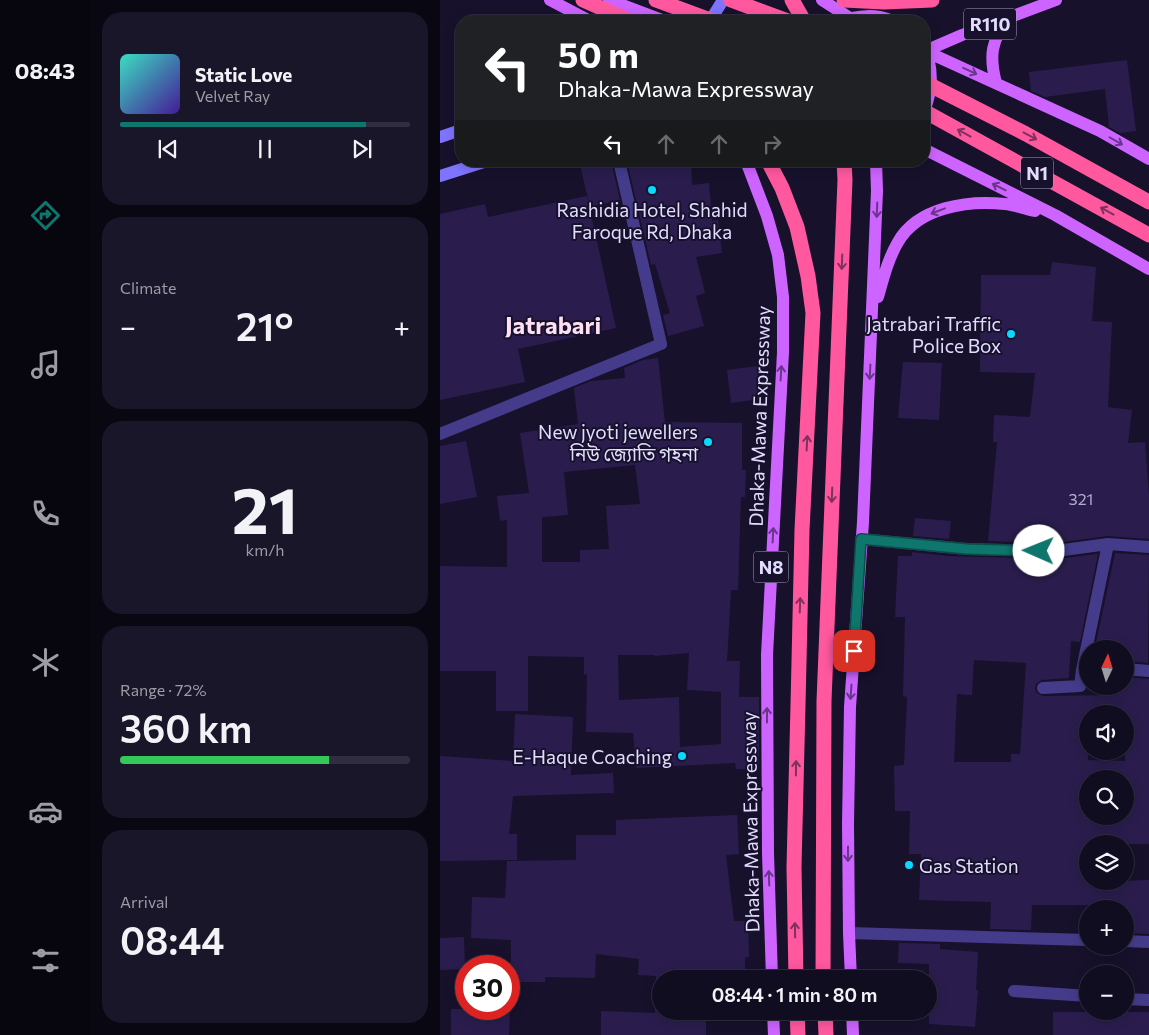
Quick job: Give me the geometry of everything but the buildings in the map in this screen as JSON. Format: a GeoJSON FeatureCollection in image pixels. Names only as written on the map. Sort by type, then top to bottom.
{"type":"FeatureCollection","features":[{"type":"Feature","properties":{"kind":"highway"},"geometry":{"type":"LineString","coordinates":[[656,0],[695,15]]}},
{"type":"Feature","properties":{"kind":"highway"},"geometry":{"type":"LineString","coordinates":[[732,0],[772,15]]}},
{"type":"Feature","properties":{"kind":"highway"},"geometry":{"type":"LineString","coordinates":[[792,0],[801,15]]}},
{"type":"Feature","properties":{"kind":"highway"},"geometry":{"type":"LineString","coordinates":[[844,0],[884,2],[932,0]]}},
{"type":"Feature","properties":{"kind":"highway"},"geometry":{"type":"LineString","coordinates":[[579,11],[599,15]]}},
{"type":"Feature","properties":{"kind":"highway","name":"N1"},"geometry":{"type":"LineString","coordinates":[[930,85],[1026,134],[1149,202]]}},
{"type":"Feature","properties":{"kind":"highway","name":"N1"},"geometry":{"type":"LineString","coordinates":[[930,114],[1149,235]]}},
{"type":"Feature","properties":{"kind":"highway"},"geometry":{"type":"LineString","coordinates":[[771,167],[782,188],[797,227],[808,276],[813,313],[802,530],[794,867],[796,970]]}},
{"type":"Feature","properties":{"kind":"highway"},"geometry":{"type":"LineString","coordinates":[[824,970],[824,702],[844,167]]}},
{"type":"Feature","properties":{"kind":"highway"},"geometry":{"type":"LineString","coordinates":[[797,1020],[798,1035]]}},
{"type":"Feature","properties":{"kind":"highway"},"geometry":{"type":"LineString","coordinates":[[825,1020],[826,1035]]}},
{"type":"Feature","properties":{"kind":"main road"},"geometry":{"type":"LineString","coordinates":[[550,0],[579,11]]}},
{"type":"Feature","properties":{"kind":"main road"},"geometry":{"type":"LineString","coordinates":[[609,0],[649,15]]}},
{"type":"Feature","properties":{"kind":"main road"},"geometry":{"type":"LineString","coordinates":[[714,15],[723,0]]}},
{"type":"Feature","properties":{"kind":"main road"},"geometry":{"type":"LineString","coordinates":[[822,0],[840,15]]}},
{"type":"Feature","properties":{"kind":"main road","name":"R110"},"geometry":{"type":"LineString","coordinates":[[930,48],[1056,0]]}},
{"type":"Feature","properties":{"kind":"main road"},"geometry":{"type":"LineString","coordinates":[[996,84],[992,60],[994,44],[999,30],[1009,18]]}},
{"type":"Feature","properties":{"kind":"main road"},"geometry":{"type":"LineString","coordinates":[[930,52],[1100,131],[1149,160]]}},
{"type":"Feature","properties":{"kind":"main road"},"geometry":{"type":"LineString","coordinates":[[930,71],[932,80],[930,97]]}},
{"type":"Feature","properties":{"kind":"main road"},"geometry":{"type":"LineString","coordinates":[[440,137],[455,132]]}},
{"type":"Feature","properties":{"kind":"main road","name":"N1"},"geometry":{"type":"LineString","coordinates":[[930,152],[1055,215],[1149,269]]}},
{"type":"Feature","properties":{"kind":"main road"},"geometry":{"type":"LineString","coordinates":[[440,176],[468,167]]}},
{"type":"Feature","properties":{"kind":"main road","name":"Dhaka-Mawa Expressway"},"geometry":{"type":"LineString","coordinates":[[748,167],[768,216],[778,255],[783,297],[767,655],[768,853],[772,970]]}},
{"type":"Feature","properties":{"kind":"main road"},"geometry":{"type":"LineString","coordinates":[[850,970],[848,933],[850,707],[861,539],[872,316],[876,167]]}},
{"type":"Feature","properties":{"kind":"main road"},"geometry":{"type":"LineString","coordinates":[[872,316],[884,274],[898,241],[918,220],[941,208],[976,204],[1005,204],[1055,215]]}},
{"type":"Feature","properties":{"kind":"main road"},"geometry":{"type":"LineString","coordinates":[[773,1020],[774,1035]]}},
{"type":"Feature","properties":{"kind":"main road"},"geometry":{"type":"LineString","coordinates":[[852,1020],[853,1035]]}},
{"type":"Feature","properties":{"kind":"street"},"geometry":{"type":"LineString","coordinates":[[440,434],[661,344],[620,167]]}},
{"type":"Feature","properties":{"kind":"street"},"geometry":{"type":"LineString","coordinates":[[861,539],[967,549],[1056,551],[1108,544],[1149,547]]}},
{"type":"Feature","properties":{"kind":"street"},"geometry":{"type":"LineString","coordinates":[[1090,640],[1108,544]]}},
{"type":"Feature","properties":{"kind":"street"},"geometry":{"type":"LineString","coordinates":[[1134,670],[1149,671]]}},
{"type":"Feature","properties":{"kind":"street"},"geometry":{"type":"LineString","coordinates":[[1043,688],[1079,686]]}},
{"type":"Feature","properties":{"kind":"street"},"geometry":{"type":"LineString","coordinates":[[848,933],[1079,940]]}},
{"type":"Feature","properties":{"kind":"street"},"geometry":{"type":"LineString","coordinates":[[1134,941],[1149,942]]}},
{"type":"Feature","properties":{"kind":"street"},"geometry":{"type":"LineString","coordinates":[[1014,991],[1079,995]]}},
{"type":"Feature","properties":{"kind":"street"},"geometry":{"type":"LineString","coordinates":[[1134,999],[1149,1000]]}},
{"type":"Feature","properties":{"kind":"place","name":"Rashidia Hotel, Shahid Faroque Rd, Dhaka"},"geometry":{"type":"Point","coordinates":[652,190]}},
{"type":"Feature","properties":{"kind":"place","name":"Jatrabari Traffic Police Box"},"geometry":{"type":"Point","coordinates":[1011,334]}},
{"type":"Feature","properties":{"kind":"place","name":"New jyoti jewellers নিউ জ্যোতি গহনা"},"geometry":{"type":"Point","coordinates":[708,442]}},
{"type":"Feature","properties":{"kind":"place","name":"E-Haque Coaching"},"geometry":{"type":"Point","coordinates":[682,756]}},
{"type":"Feature","properties":{"kind":"place","name":"Gas Station"},"geometry":{"type":"Point","coordinates":[909,865]}},
{"type":"Feature","properties":{"kind":"district","name":"Jatrabari"},"geometry":{"type":"Point","coordinates":[553,324]}},
{"type":"Feature","properties":{"kind":"route"},"geometry":{"type":"LineString","coordinates":[[854,651],[861,539],[967,549],[1039,551]]}}]}
